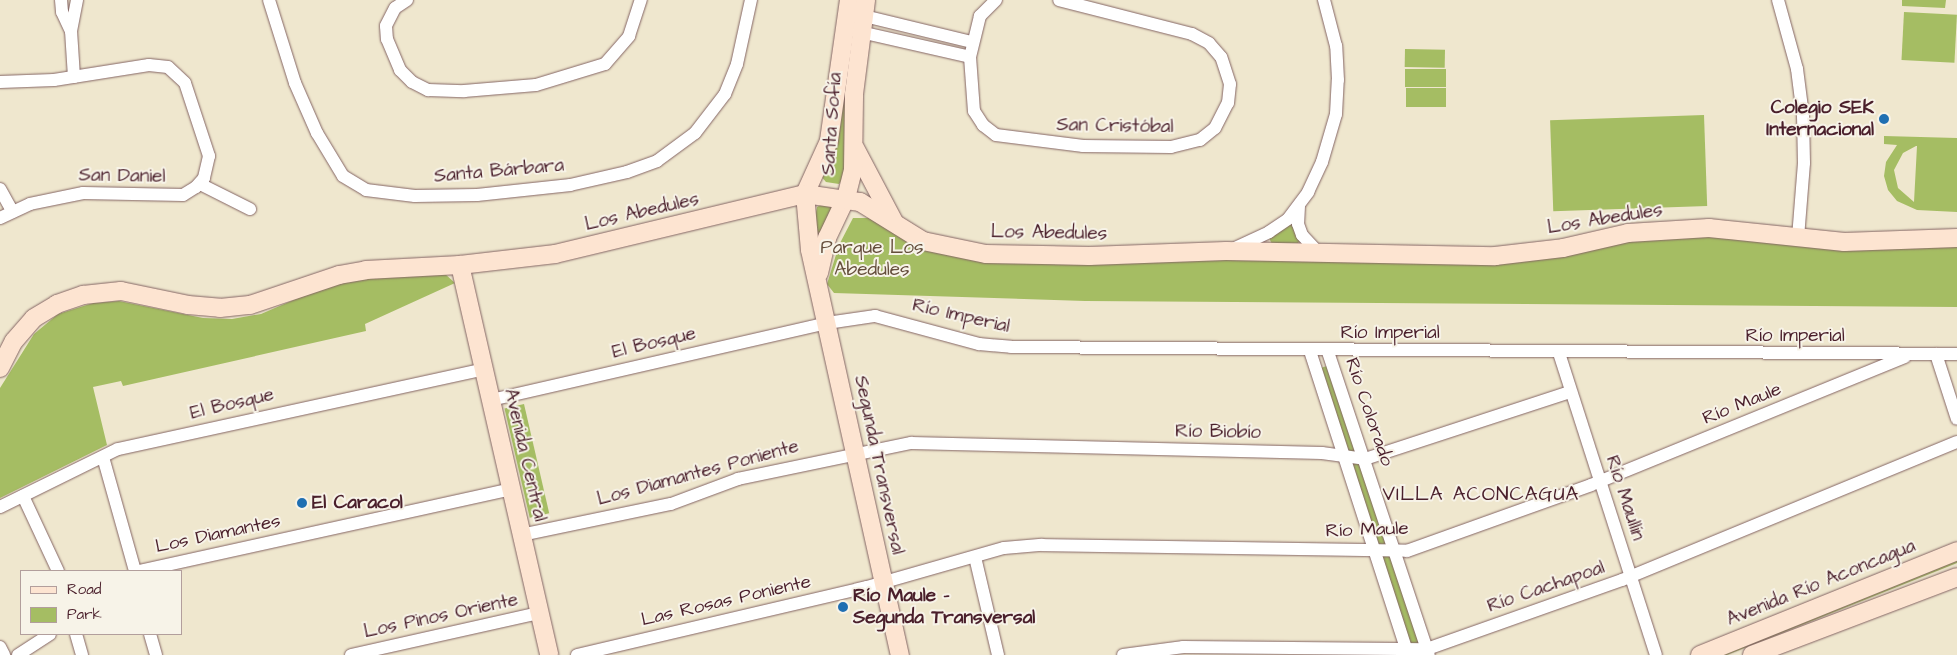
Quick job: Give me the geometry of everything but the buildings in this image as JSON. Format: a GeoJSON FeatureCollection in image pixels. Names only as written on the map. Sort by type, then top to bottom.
{"type":"FeatureCollection","features":[{"type":"Feature","properties":{"kind":"street"},"geometry":{"type":"LineString","coordinates":[[61,0],[62,12],[72,31]]}},
{"type":"Feature","properties":{"kind":"street"},"geometry":{"type":"LineString","coordinates":[[74,77],[72,31],[77,0]]}},
{"type":"Feature","properties":{"kind":"street","name":"Santa Bárbara"},"geometry":{"type":"LineString","coordinates":[[269,0],[294,83],[321,140],[343,176],[366,190],[424,196],[508,193],[570,184],[627,172],[670,152],[706,121],[725,94],[737,64],[751,0]]}},
{"type":"Feature","properties":{"kind":"street"},"geometry":{"type":"LineString","coordinates":[[407,0],[395,8],[386,26],[387,39],[400,70],[412,82],[428,90],[464,92],[536,85],[605,64],[629,36],[641,0]]}},
{"type":"Feature","properties":{"kind":"street","name":"San Cristóbal"},"geometry":{"type":"LineString","coordinates":[[996,0],[980,16],[972,42],[970,57],[974,112],[983,125],[1003,138],[1084,146],[1171,147],[1200,140],[1215,128],[1228,103],[1230,84],[1221,57],[1208,43],[1192,34],[1058,0]]}},
{"type":"Feature","properties":{"kind":"street"},"geometry":{"type":"LineString","coordinates":[[1226,251],[1269,232],[1299,206],[1322,162],[1336,114],[1338,63],[1324,0]]}},
{"type":"Feature","properties":{"kind":"street"},"geometry":{"type":"LineString","coordinates":[[1778,0],[1793,54],[1803,116],[1804,163],[1798,237]]}},
{"type":"Feature","properties":{"kind":"street"},"geometry":{"type":"LineString","coordinates":[[855,15],[972,42]]}},
{"type":"Feature","properties":{"kind":"street"},"geometry":{"type":"LineString","coordinates":[[855,15],[970,57]]}},
{"type":"Feature","properties":{"kind":"street","name":"Santa Sofía"},"geometry":{"type":"LineString","coordinates":[[818,284],[827,238],[846,198],[853,169],[855,15]]}},
{"type":"Feature","properties":{"kind":"street","name":"Santa Sofía"},"geometry":{"type":"LineString","coordinates":[[818,284],[810,250],[805,194],[829,141],[855,15]]}},
{"type":"Feature","properties":{"kind":"street"},"geometry":{"type":"LineString","coordinates":[[0,82],[74,77],[156,65],[178,73],[192,98],[209,156],[207,171],[200,184],[250,209]]}},
{"type":"Feature","properties":{"kind":"street"},"geometry":{"type":"LineString","coordinates":[[854,146],[894,222]]}},
{"type":"Feature","properties":{"kind":"street","name":"San Daniel"},"geometry":{"type":"LineString","coordinates":[[0,218],[47,199],[83,193],[180,196],[200,184]]}},
{"type":"Feature","properties":{"kind":"street"},"geometry":{"type":"LineString","coordinates":[[0,189],[13,212]]}},
{"type":"Feature","properties":{"kind":"street","name":"Los Abedules"},"geometry":{"type":"LineString","coordinates":[[0,368],[14,341],[34,318],[57,304],[82,295],[121,291],[188,305],[235,307],[264,301],[339,275],[366,270],[460,265],[555,254],[805,194],[846,198],[860,202],[924,241],[986,254],[1089,256],[1226,251],[1512,255],[1628,233],[1685,229],[1747,231],[1844,242],[1957,238]]}},
{"type":"Feature","properties":{"kind":"street"},"geometry":{"type":"LineString","coordinates":[[1299,206],[1298,224],[1302,235],[1319,253]]}},
{"type":"Feature","properties":{"kind":"street","name":"Avenida Central"},"geometry":{"type":"LineString","coordinates":[[460,265],[548,655]]}},
{"type":"Feature","properties":{"kind":"street","name":"Segunda Transversal"},"geometry":{"type":"LineString","coordinates":[[818,284],[900,655]]}},
{"type":"Feature","properties":{"kind":"street","name":"Río Imperial"},"geometry":{"type":"LineString","coordinates":[[826,324],[861,317],[885,317],[979,344],[1011,347],[1328,352],[1957,354]]}},
{"type":"Feature","properties":{"kind":"street","name":"El Bosque"},"geometry":{"type":"LineString","coordinates":[[491,400],[826,324]]}},
{"type":"Feature","properties":{"kind":"street","name":"Río Colorado"},"geometry":{"type":"LineString","coordinates":[[1310,351],[1407,652]]}},
{"type":"Feature","properties":{"kind":"street","name":"Río Colorado"},"geometry":{"type":"LineString","coordinates":[[1328,352],[1396,551],[1428,652]]}},
{"type":"Feature","properties":{"kind":"street","name":"Río Maullín"},"geometry":{"type":"LineString","coordinates":[[1559,353],[1656,655]]}},
{"type":"Feature","properties":{"kind":"street"},"geometry":{"type":"LineString","coordinates":[[1936,354],[1957,418]]}},
{"type":"Feature","properties":{"kind":"street","name":"Río Maule"},"geometry":{"type":"LineString","coordinates":[[883,583],[1004,548],[1042,545],[1407,551],[1503,518],[1910,355]]}},
{"type":"Feature","properties":{"kind":"street","name":"El Bosque"},"geometry":{"type":"LineString","coordinates":[[0,507],[118,449],[484,369]]}},
{"type":"Feature","properties":{"kind":"street","name":"Río Biobío"},"geometry":{"type":"LineString","coordinates":[[855,453],[911,442],[1322,453],[1365,459],[1570,392]]}},
{"type":"Feature","properties":{"kind":"street","name":"Río Cachapoal"},"geometry":{"type":"LineString","coordinates":[[1123,655],[1183,647],[1428,652],[1630,576],[1957,442]]}},
{"type":"Feature","properties":{"kind":"street","name":"Los Diamantes Poniente"},"geometry":{"type":"LineString","coordinates":[[521,535],[671,504],[738,479],[855,453]]}},
{"type":"Feature","properties":{"kind":"street"},"geometry":{"type":"LineString","coordinates":[[103,457],[134,570]]}},
{"type":"Feature","properties":{"kind":"street","name":"Los Diamantes"},"geometry":{"type":"LineString","coordinates":[[144,570],[510,489]]}},
{"type":"Feature","properties":{"kind":"street"},"geometry":{"type":"LineString","coordinates":[[23,496],[58,570]]}},
{"type":"Feature","properties":{"kind":"street","name":"Avenida Río Aconcagua"},"geometry":{"type":"LineString","coordinates":[[1700,655],[1957,551]]}},
{"type":"Feature","properties":{"kind":"street"},"geometry":{"type":"LineString","coordinates":[[975,557],[998,655]]}},
{"type":"Feature","properties":{"kind":"street"},"geometry":{"type":"LineString","coordinates":[[1752,655],[1957,577]]}},
{"type":"Feature","properties":{"kind":"street","name":"Las Rosas Poniente"},"geometry":{"type":"LineString","coordinates":[[577,655],[883,583]]}},
{"type":"Feature","properties":{"kind":"street","name":"Los Pinos Oriente"},"geometry":{"type":"LineString","coordinates":[[351,655],[539,613]]}},
{"type":"Feature","properties":{"kind":"street"},"geometry":{"type":"LineString","coordinates":[[18,655],[48,635]]}},
{"type":"Feature","properties":{"kind":"street"},"geometry":{"type":"LineString","coordinates":[[76,635],[82,655]]}},
{"type":"Feature","properties":{"kind":"street"},"geometry":{"type":"LineString","coordinates":[[150,635],[156,655]]}},
{"type":"Feature","properties":{"kind":"street"},"geometry":{"type":"LineString","coordinates":[[0,647],[4,655]]}},
{"type":"Feature","properties":{"kind":"green space"},"geometry":{"type":"Polygon","coordinates":[[[1902,0],[1946,0],[1945,8],[1902,6],[1902,0]]]}},
{"type":"Feature","properties":{"kind":"green space"},"geometry":{"type":"Polygon","coordinates":[[[1904,12],[1957,15],[1954,63],[1901,60],[1904,12]]]}},
{"type":"Feature","properties":{"kind":"green space"},"geometry":{"type":"Polygon","coordinates":[[[849,44],[855,44],[845,176],[839,184],[826,182],[820,175],[849,44]]]}},
{"type":"Feature","properties":{"kind":"green space"},"geometry":{"type":"Polygon","coordinates":[[[1405,49],[1445,50],[1445,68],[1405,67],[1405,49]]]}},
{"type":"Feature","properties":{"kind":"green space"},"geometry":{"type":"Polygon","coordinates":[[[1405,69],[1446,69],[1446,87],[1405,87],[1405,69]]]}},
{"type":"Feature","properties":{"kind":"green space"},"geometry":{"type":"Polygon","coordinates":[[[1406,88],[1446,88],[1446,107],[1406,107],[1406,88]]]}},
{"type":"Feature","properties":{"kind":"green space"},"geometry":{"type":"Polygon","coordinates":[[[1704,115],[1707,206],[1553,211],[1550,120],[1704,115]]]}},
{"type":"Feature","properties":{"kind":"green space"},"geometry":{"type":"Polygon","coordinates":[[[1884,136],[1957,138],[1957,212],[1917,210],[1897,201],[1888,190],[1884,176],[1886,162],[1897,145],[1884,144],[1884,136]],[[1917,146],[1903,153],[1894,170],[1898,188],[1914,202],[1917,146]]]}},
{"type":"Feature","properties":{"kind":"green space"},"geometry":{"type":"Polygon","coordinates":[[[824,203],[835,208],[817,244],[813,228],[817,207],[824,203]]]}},
{"type":"Feature","properties":{"kind":"green space","name":"Parque Los Abedules"},"geometry":{"type":"Polygon","coordinates":[[[853,218],[869,218],[985,260],[1036,264],[1205,259],[1495,262],[1629,239],[1685,234],[1957,246],[1957,307],[1085,301],[834,293],[827,284],[839,245],[853,218]]]}},
{"type":"Feature","properties":{"kind":"green space"},"geometry":{"type":"Polygon","coordinates":[[[1294,220],[1301,239],[1298,243],[1272,244],[1269,238],[1294,220]]]}},
{"type":"Feature","properties":{"kind":"green space"},"geometry":{"type":"Polygon","coordinates":[[[444,273],[455,283],[365,324],[366,331],[123,386],[121,381],[93,387],[107,445],[0,498],[0,388],[34,334],[58,314],[93,303],[119,301],[203,318],[232,319],[261,314],[326,286],[363,276],[444,273]]]}},
{"type":"Feature","properties":{"kind":"green space"},"geometry":{"type":"Polygon","coordinates":[[[1330,365],[1424,654],[1414,655],[1320,368],[1330,365]]]}},
{"type":"Feature","properties":{"kind":"green space"},"geometry":{"type":"Polygon","coordinates":[[[524,404],[549,513],[530,518],[505,408],[524,404]]]}},
{"type":"Feature","properties":{"kind":"green space"},"geometry":{"type":"Polygon","coordinates":[[[1957,557],[1957,563],[1727,655],[1715,655],[1957,557]]]}},
{"type":"Feature","properties":{"kind":"place","name":"Colegio SEK Internacional"},"geometry":{"type":"Point","coordinates":[1884,119]}},
{"type":"Feature","properties":{"kind":"place","name":"El Caracol"},"geometry":{"type":"Point","coordinates":[302,503]}},
{"type":"Feature","properties":{"kind":"place","name":"Río Maule - Segunda Transversal"},"geometry":{"type":"Point","coordinates":[843,607]}},
{"type":"Feature","properties":{"kind":"district","name":"VILLA ACONCAGUA"},"geometry":{"type":"Point","coordinates":[1481,494]}}]}
